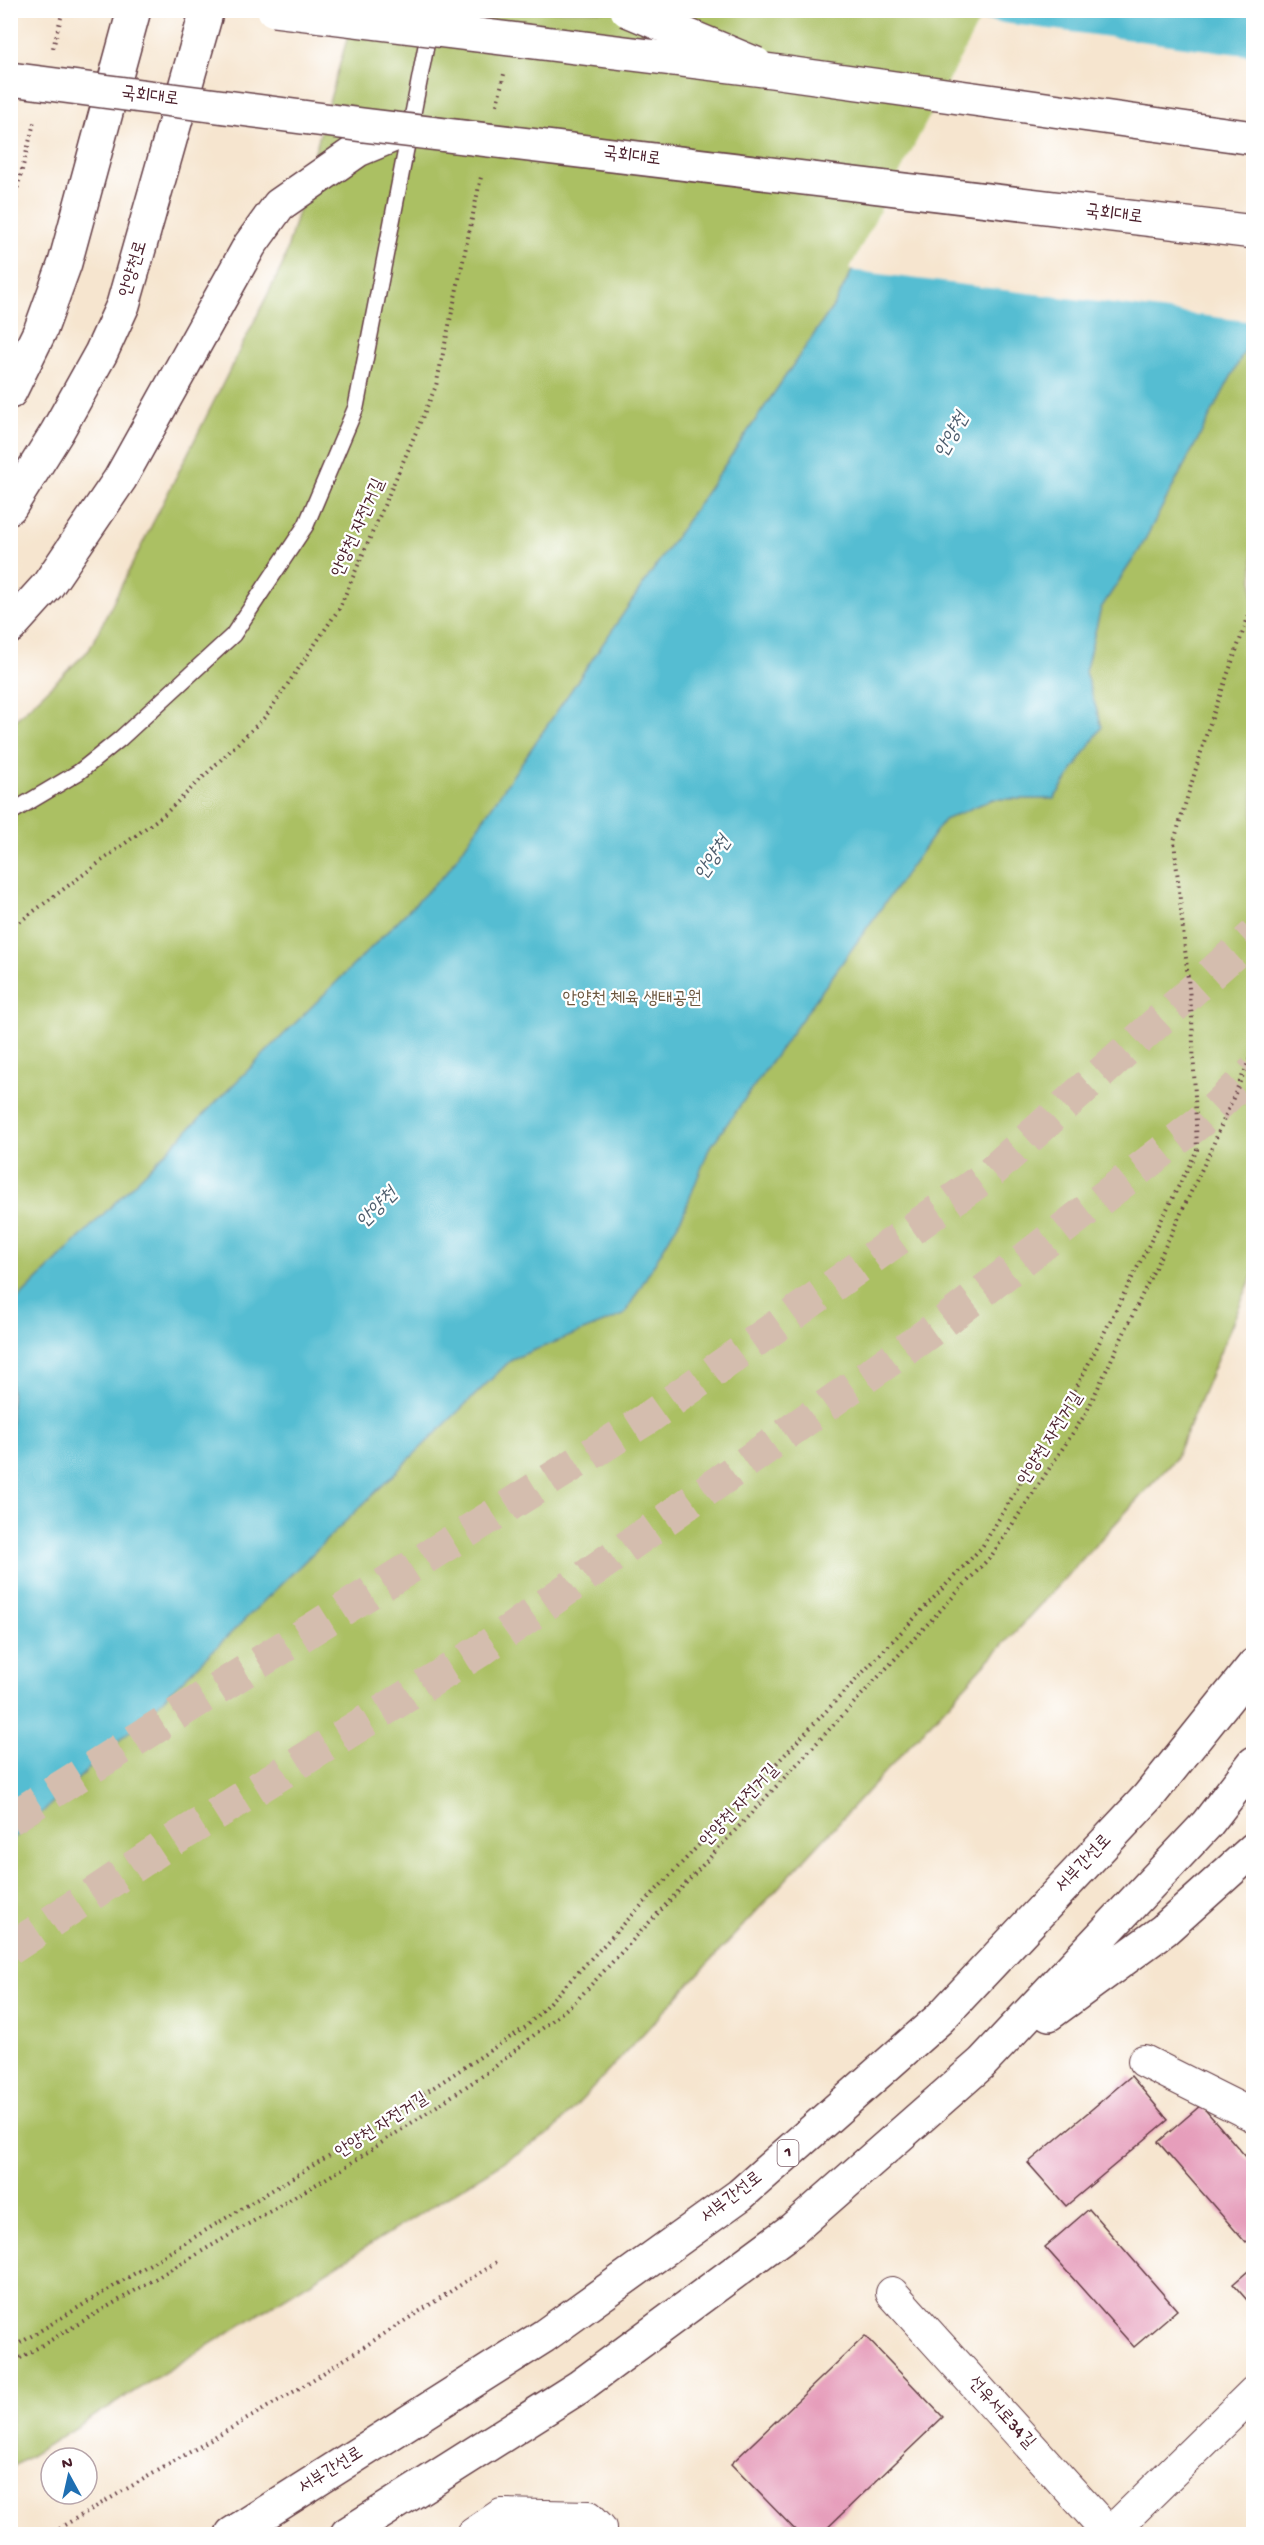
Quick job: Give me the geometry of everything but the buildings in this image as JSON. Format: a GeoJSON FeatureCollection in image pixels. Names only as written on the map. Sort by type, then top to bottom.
{"type":"FeatureCollection","features":[{"type":"Feature","properties":{"kind":"main road"},"geometry":{"type":"LineString","coordinates":[[10,392],[41,329],[65,263],[134,10]]}},
{"type":"Feature","properties":{"kind":"main road","name":"안양천로"},"geometry":{"type":"LineString","coordinates":[[10,507],[95,363],[123,305],[207,10]]}},
{"type":"Feature","properties":{"kind":"main road"},"geometry":{"type":"LineString","coordinates":[[274,10],[772,71],[1254,138]]}},
{"type":"Feature","properties":{"kind":"main road"},"geometry":{"type":"LineString","coordinates":[[627,10],[772,71]]}},
{"type":"Feature","properties":{"kind":"main road","name":"국회대로"},"geometry":{"type":"LineString","coordinates":[[10,79],[406,130],[1253,232]]}},
{"type":"Feature","properties":{"kind":"main road"},"geometry":{"type":"LineString","coordinates":[[10,627],[48,585],[120,479],[250,245],[279,205],[358,150],[406,130]]}},
{"type":"Feature","properties":{"kind":"main road"},"geometry":{"type":"LineString","coordinates":[[1195,1737],[1254,1638]]}},
{"type":"Feature","properties":{"kind":"main road","name":"서부간선로"},"geometry":{"type":"LineString","coordinates":[[232,2535],[544,2336],[740,2195],[939,2019],[1148,1797],[1254,1665]]}},
{"type":"Feature","properties":{"kind":"main road"},"geometry":{"type":"LineString","coordinates":[[347,2535],[579,2387],[793,2229],[982,2062],[1207,1824],[1254,1763]]}},
{"type":"Feature","properties":{"kind":"main road"},"geometry":{"type":"LineString","coordinates":[[982,2062],[1164,1930],[1254,1850]]}},
{"type":"Feature","properties":{"kind":"street"},"geometry":{"type":"LineString","coordinates":[[1144,2061],[1254,2116]]}},
{"type":"Feature","properties":{"kind":"street","name":"선유서로34길"},"geometry":{"type":"LineString","coordinates":[[892,2293],[1110,2534],[1254,2392]]}},
{"type":"Feature","properties":{"kind":"street"},"geometry":{"type":"LineString","coordinates":[[473,2535],[501,2516],[589,2517],[600,2531]]}},
{"type":"Feature","properties":{"kind":"lane"},"geometry":{"type":"LineString","coordinates":[[10,813],[79,772],[128,731],[233,634],[306,525],[356,407],[433,10]]}},
{"type":"Feature","properties":{"kind":"path"},"geometry":{"type":"LineString","coordinates":[[495,116],[505,69]]}},
{"type":"Feature","properties":{"kind":"path","name":"안양천 자전거길"},"geometry":{"type":"LineString","coordinates":[[10,929],[166,813],[266,716],[339,609],[436,386],[482,175]]}},
{"type":"Feature","properties":{"kind":"path"},"geometry":{"type":"LineString","coordinates":[[10,2349],[330,2155],[526,2027],[982,1547],[1066,1407],[1197,1150],[1192,1018],[1174,841],[1208,729],[1254,602]]}},
{"type":"Feature","properties":{"kind":"path","name":"안양천 자전거길"},"geometry":{"type":"LineString","coordinates":[[10,2364],[342,2169],[491,2070],[576,2001],[992,1555],[1086,1413],[1210,1152],[1254,1049]]}},
{"type":"Feature","properties":{"kind":"path"},"geometry":{"type":"LineString","coordinates":[[49,2535],[295,2391],[498,2260]]}},
{"type":"Feature","properties":{"kind":"green space","name":"안양천 체육 생태공원"},"geometry":{"type":"Polygon","coordinates":[[[355,11],[1253,11],[1253,1274],[1175,1459],[553,2131],[46,2446],[39,2446],[39,2451],[11,2468],[11,724],[89,650],[283,264],[355,11]]]}},
{"type":"Feature","properties":{"kind":"water","name":"안양천"},"geometry":{"type":"Polygon","coordinates":[[[989,11],[1253,11],[1253,335],[1140,549],[1101,608],[1085,672],[1102,727],[1054,799],[993,799],[944,820],[709,1149],[683,1215],[624,1315],[512,1359],[152,1710],[11,1841],[11,1306],[447,872],[834,305],[989,11]]]}},
{"type":"Feature","properties":{"kind":"pier"},"geometry":{"type":"Polygon","coordinates":[[[980,20],[1253,56],[1253,322],[849,270],[980,20]]]}},
{"type":"Feature","properties":{"kind":"tunnel"},"geometry":{"type":"LineString","coordinates":[[10,1819],[648,1418],[989,1174],[1254,935]]}},
{"type":"Feature","properties":{"kind":"tunnel"},"geometry":{"type":"LineString","coordinates":[[10,1949],[169,1843],[483,1649],[945,1321],[1201,1121],[1254,1071]]}}]}
